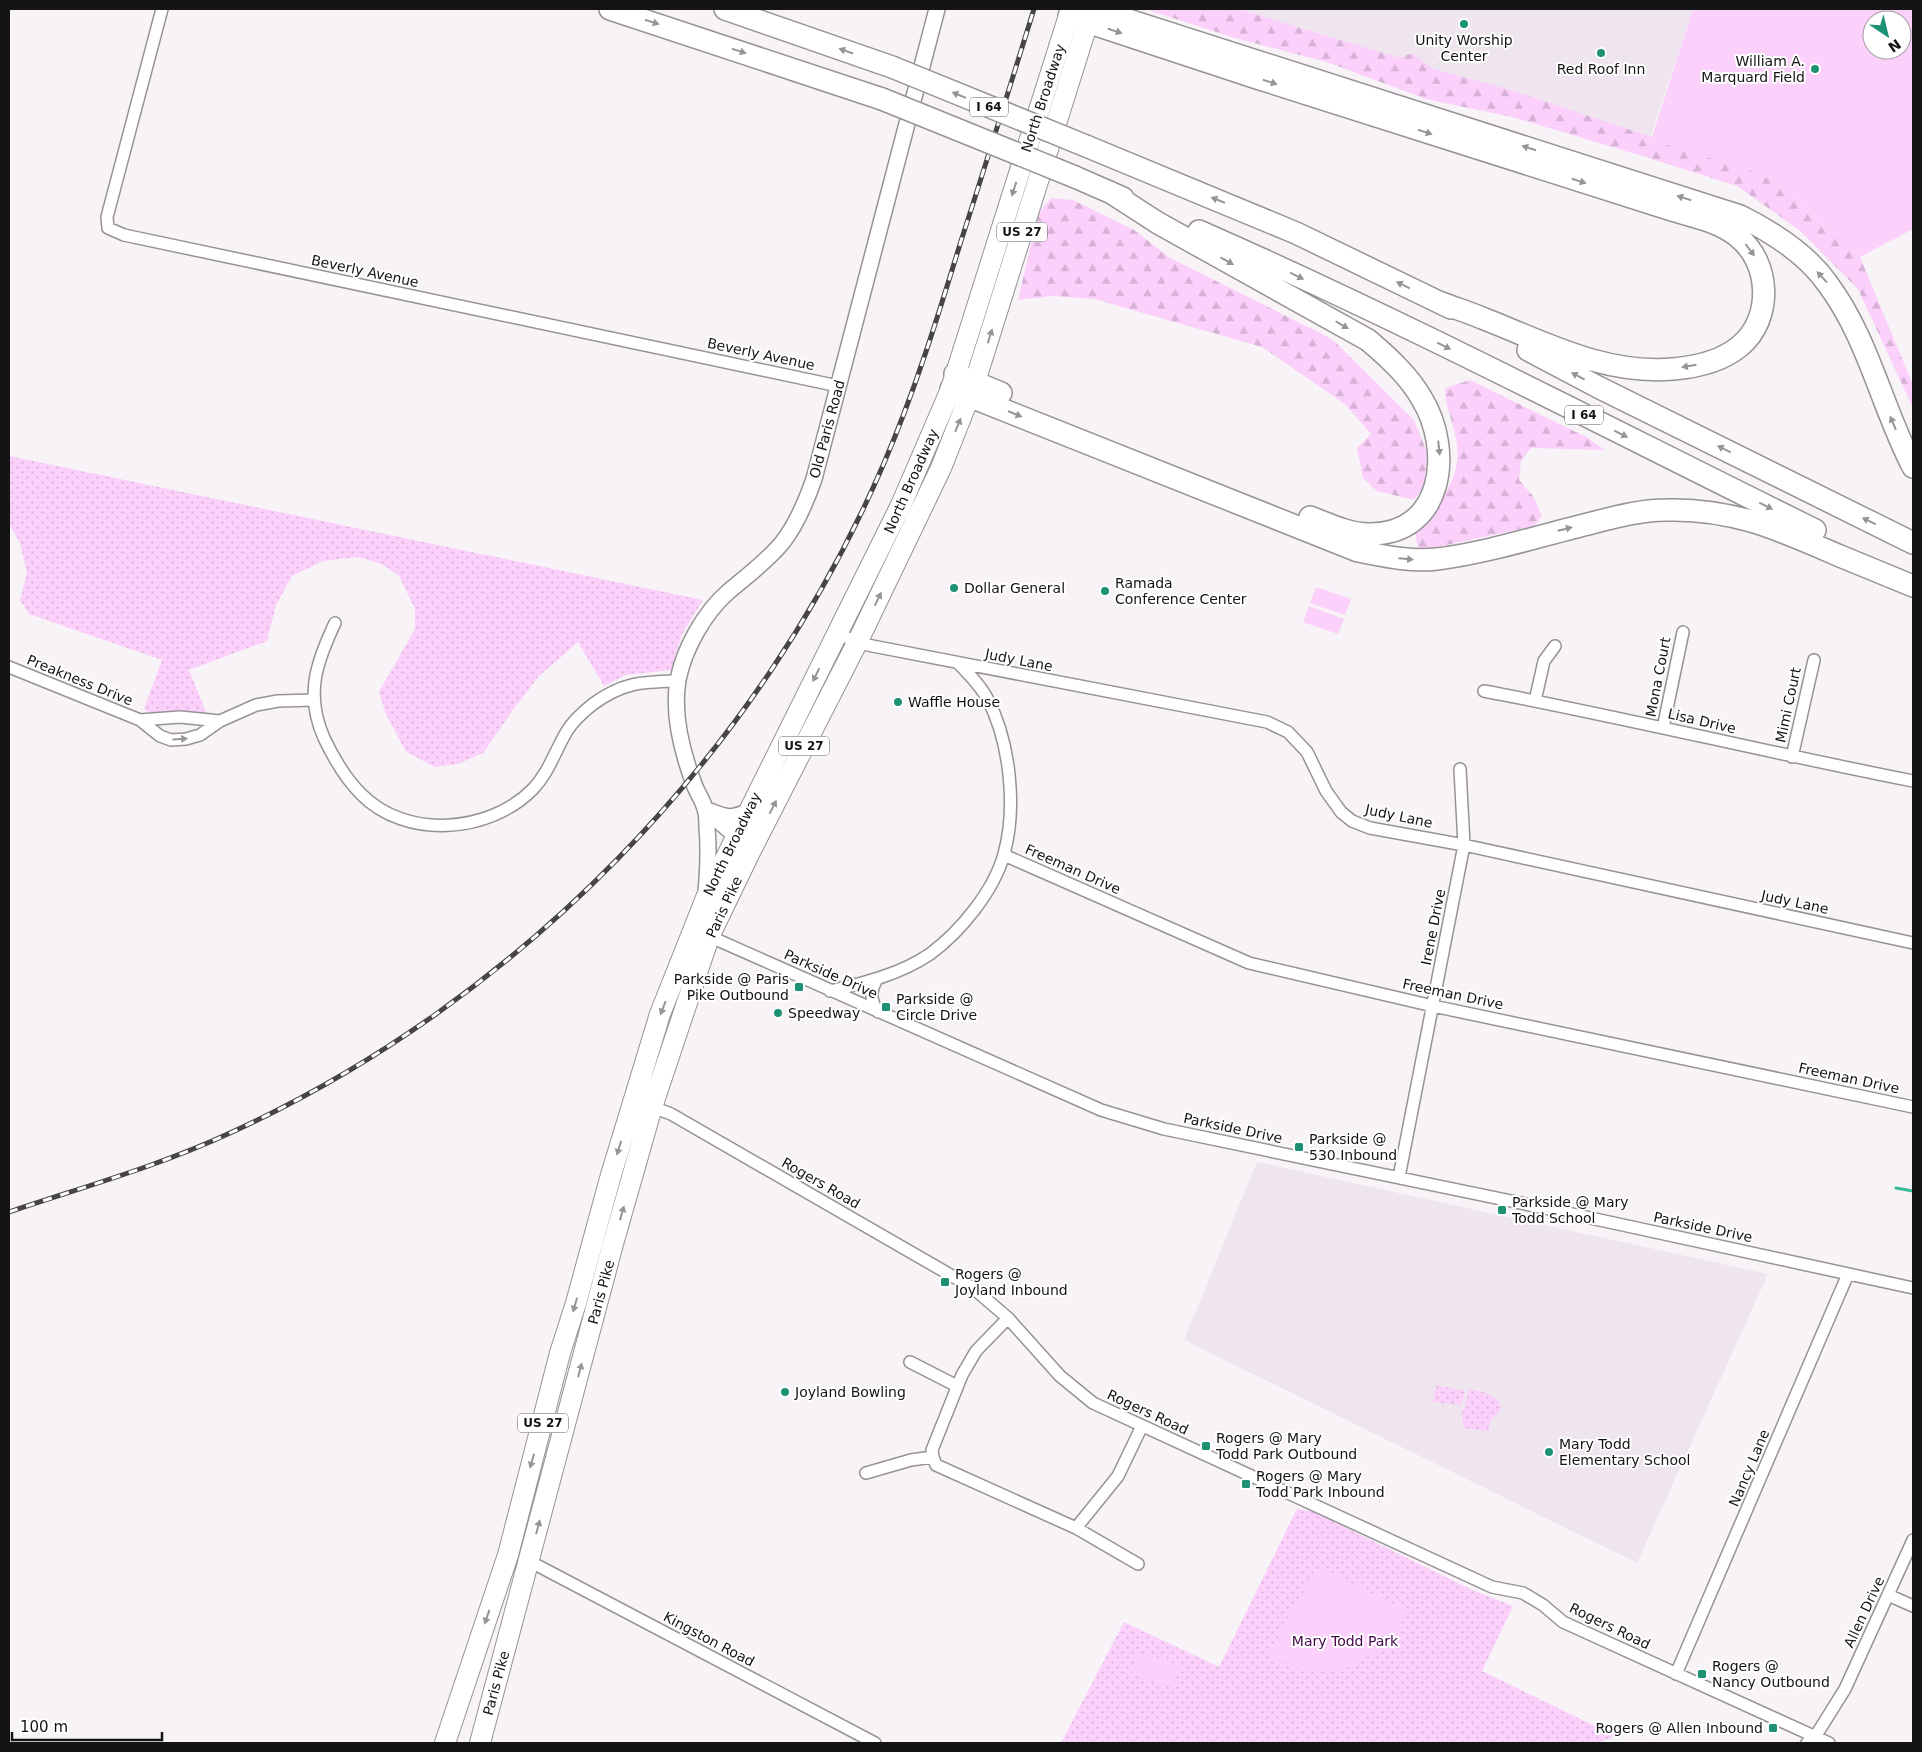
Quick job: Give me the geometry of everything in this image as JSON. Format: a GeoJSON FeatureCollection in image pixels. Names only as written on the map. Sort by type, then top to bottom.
{"type":"FeatureCollection","features":[{"type":"Feature","properties":{"kind":"highway","name":"I 64"},"geometry":{"type":"LineString","coordinates":[[610,9],[882,99],[1110,192],[1253,255],[1467,357],[1913,579]]}},
{"type":"Feature","properties":{"kind":"highway","name":"I 64"},"geometry":{"type":"LineString","coordinates":[[726,9],[892,67],[1288,229],[1439,302],[1598,387],[1913,543]]}},
{"type":"Feature","properties":{"kind":"highway"},"geometry":{"type":"LineString","coordinates":[[1083,13],[1257,78],[1711,221],[1738,236],[1747,246],[1760,268],[1764,300],[1760,316],[1753,331],[1741,345],[1723,357],[1699,365],[1673,369],[1645,370],[1616,366],[1576,356],[1439,302]]}},
{"type":"Feature","properties":{"kind":"highway"},"geometry":{"type":"LineString","coordinates":[[1083,13],[1740,216],[1764,228],[1814,268],[1827,282],[1843,307],[1858,337],[1913,467]]}},
{"type":"Feature","properties":{"kind":"highway","name":"North Broadway"},"geometry":{"type":"LineString","coordinates":[[751,850],[857,643],[920,512],[1083,13]]}},
{"type":"Feature","properties":{"kind":"highway"},"geometry":{"type":"LineString","coordinates":[[963,385],[1328,524],[1353,531],[1368,534],[1398,529],[1413,521],[1428,505],[1437,484],[1440,468],[1438,438],[1423,400],[1413,385],[1391,360],[1368,340],[1158,223],[1110,192]]}},
{"type":"Feature","properties":{"kind":"highway"},"geometry":{"type":"LineString","coordinates":[[963,385],[1358,551],[1408,560],[1436,559],[1469,553],[1605,519],[1664,510],[1697,510],[1740,518],[1769,526],[1913,586]]}},
{"type":"Feature","properties":{"kind":"highway","name":"North Broadway"},"geometry":{"type":"LineString","coordinates":[[702,933],[706,898],[733,841],[963,385]]}},
{"type":"Feature","properties":{"kind":"highway","name":"Paris Pike"},"geometry":{"type":"LineString","coordinates":[[445,1743],[508,1555],[560,1353],[611,1175],[643,1104],[702,933],[751,850]]}},
{"type":"Feature","properties":{"kind":"highway","name":"Paris Pike"},"geometry":{"type":"LineString","coordinates":[[480,1743],[613,1244],[643,1104]]}},
{"type":"Feature","properties":{"kind":"highway"},"geometry":{"type":"LineString","coordinates":[[508,1555],[530,1561]]}},
{"type":"Feature","properties":{"kind":"street","name":"Beverly Avenue"},"geometry":{"type":"LineString","coordinates":[[162,9],[107,217],[108,228],[124,235],[838,386]]}},
{"type":"Feature","properties":{"kind":"street","name":"Old Paris Road"},"geometry":{"type":"LineString","coordinates":[[751,850],[733,841],[718,841],[707,830],[706,810],[695,786],[681,742],[676,705],[678,681],[692,643],[708,613],[727,593],[765,561],[782,542],[797,521],[814,479],[937,9]]}},
{"type":"Feature","properties":{"kind":"street"},"geometry":{"type":"LineString","coordinates":[[335,622],[323,647],[317,667],[314,700],[319,725],[333,758],[340,770],[362,796],[376,806],[396,816],[421,823],[450,825],[476,822],[494,816],[520,801],[531,791],[546,773],[570,726],[579,716],[605,696],[638,682],[678,681]]}},
{"type":"Feature","properties":{"kind":"street","name":"Judy Lane"},"geometry":{"type":"LineString","coordinates":[[837,632],[857,643],[1266,722],[1288,732],[1307,752],[1326,791],[1341,812],[1352,821],[1370,828],[1464,845],[1913,943]]}},
{"type":"Feature","properties":{"kind":"street","name":"Mona Court"},"geometry":{"type":"LineString","coordinates":[[1664,728],[1683,632]]}},
{"type":"Feature","properties":{"kind":"street"},"geometry":{"type":"LineString","coordinates":[[1535,701],[1544,662],[1555,646]]}},
{"type":"Feature","properties":{"kind":"street","name":"Mimi Court"},"geometry":{"type":"LineString","coordinates":[[1792,757],[1814,660]]}},
{"type":"Feature","properties":{"kind":"street"},"geometry":{"type":"LineString","coordinates":[[830,991],[877,979],[928,955],[958,929],[982,898],[1004,855],[1011,806],[1006,755],[1000,729],[987,698],[974,679],[958,663]]}},
{"type":"Feature","properties":{"kind":"street","name":"Preakness Drive"},"geometry":{"type":"LineString","coordinates":[[9,667],[140,720],[160,736],[171,740],[186,739],[200,735],[220,721],[256,705],[278,701],[314,700]]}},
{"type":"Feature","properties":{"kind":"street","name":"Lisa Drive"},"geometry":{"type":"LineString","coordinates":[[1484,691],[1913,781]]}},
{"type":"Feature","properties":{"kind":"street","name":"Preakness Drive"},"geometry":{"type":"LineString","coordinates":[[140,720],[180,717],[220,721]]}},
{"type":"Feature","properties":{"kind":"street","name":"Irene Drive"},"geometry":{"type":"LineString","coordinates":[[1398,1177],[1464,845],[1460,769]]}},
{"type":"Feature","properties":{"kind":"street","name":"Old Paris Road"},"geometry":{"type":"LineString","coordinates":[[706,810],[722,825],[733,841]]}},
{"type":"Feature","properties":{"kind":"street"},"geometry":{"type":"LineString","coordinates":[[706,810],[725,817],[736,817],[748,811]]}},
{"type":"Feature","properties":{"kind":"street"},"geometry":{"type":"LineString","coordinates":[[706,898],[709,860],[707,830]]}},
{"type":"Feature","properties":{"kind":"street","name":"Freeman Drive"},"geometry":{"type":"LineString","coordinates":[[1004,855],[1249,963],[1433,1006],[1913,1107]]}},
{"type":"Feature","properties":{"kind":"street","name":"Parkside Drive"},"geometry":{"type":"LineString","coordinates":[[702,933],[1102,1110],[1164,1129],[1398,1177],[1913,1288]]}},
{"type":"Feature","properties":{"kind":"street"},"geometry":{"type":"LineString","coordinates":[[877,979],[871,995],[872,1003],[878,1012]]}},
{"type":"Feature","properties":{"kind":"street","name":"Rogers Road"},"geometry":{"type":"LineString","coordinates":[[643,1104],[671,1114],[973,1288],[1008,1318],[1060,1376],[1093,1404],[1492,1587],[1523,1593],[1543,1605],[1563,1622],[1676,1674],[1811,1740],[1829,1743]]}},
{"type":"Feature","properties":{"kind":"street","name":"Nancy Lane"},"geometry":{"type":"LineString","coordinates":[[1676,1674],[1848,1274]]}},
{"type":"Feature","properties":{"kind":"street"},"geometry":{"type":"LineString","coordinates":[[1008,1318],[976,1351],[957,1386],[932,1450],[932,1458],[936,1465],[1076,1528],[1138,1564]]}},
{"type":"Feature","properties":{"kind":"street"},"geometry":{"type":"LineString","coordinates":[[910,1362],[957,1386]]}},
{"type":"Feature","properties":{"kind":"street"},"geometry":{"type":"LineString","coordinates":[[1076,1528],[1118,1476],[1142,1426]]}},
{"type":"Feature","properties":{"kind":"street"},"geometry":{"type":"LineString","coordinates":[[866,1473],[911,1460],[932,1458]]}},
{"type":"Feature","properties":{"kind":"street","name":"Allen Drive"},"geometry":{"type":"LineString","coordinates":[[1811,1740],[1845,1689],[1913,1540]]}},
{"type":"Feature","properties":{"kind":"street","name":"Kingston Road"},"geometry":{"type":"LineString","coordinates":[[530,1561],[875,1743]]}},
{"type":"Feature","properties":{"kind":"street"},"geometry":{"type":"LineString","coordinates":[[1888,1595],[1913,1606]]}},
{"type":"Feature","properties":{"kind":"shaded area"},"geometry":{"type":"Polygon","coordinates":[[[1239,9],[1693,9],[1650,138],[1511,90],[1434,69],[1412,53],[1400,58],[1239,9]]]}},
{"type":"Feature","properties":{"kind":"shaded area","name":"Mary Todd Elementary School"},"geometry":{"type":"Polygon","coordinates":[[[1257,1162],[1768,1274],[1637,1563],[1184,1340],[1257,1162]]]}},
{"type":"Feature","properties":{"kind":"green space"},"geometry":{"type":"Polygon","coordinates":[[[1145,9],[1239,9],[1400,58],[1412,53],[1434,69],[1511,90],[1762,174],[1795,196],[1860,257],[1913,385],[1913,408],[1858,289],[1798,229],[1737,186],[1512,117],[1426,99],[1327,62],[1235,38],[1145,9]]]}},
{"type":"Feature","properties":{"kind":"green space"},"geometry":{"type":"Polygon","coordinates":[[[1693,9],[1913,9],[1913,229],[1860,257],[1795,196],[1762,174],[1651,140],[1693,9]]]}},
{"type":"Feature","properties":{"kind":"green space"},"geometry":{"type":"Polygon","coordinates":[[[1051,198],[1073,200],[1134,230],[1170,258],[1332,339],[1414,420],[1427,452],[1424,486],[1414,500],[1377,491],[1363,478],[1357,448],[1371,434],[1345,404],[1262,347],[1094,299],[1052,296],[1018,300],[1038,214],[1051,198]]]}},
{"type":"Feature","properties":{"kind":"green space"},"geometry":{"type":"Polygon","coordinates":[[[1470,380],[1588,438],[1605,450],[1531,448],[1521,461],[1519,480],[1533,496],[1542,516],[1534,526],[1419,551],[1415,533],[1446,493],[1455,469],[1457,457],[1456,437],[1445,396],[1445,388],[1470,380]]]}},
{"type":"Feature","properties":{"kind":"green space"},"geometry":{"type":"Polygon","coordinates":[[[9,456],[703,600],[682,634],[671,670],[626,675],[604,686],[578,642],[539,676],[483,753],[458,764],[435,767],[406,752],[386,714],[379,692],[415,629],[415,609],[399,576],[382,564],[358,557],[323,561],[292,576],[276,605],[267,641],[189,670],[207,714],[183,712],[151,714],[144,709],[162,660],[29,614],[20,600],[27,573],[20,543],[9,524],[9,456]]]}},
{"type":"Feature","properties":{"kind":"green space"},"geometry":{"type":"Polygon","coordinates":[[[1316,587],[1351,599],[1345,615],[1310,603],[1316,587]]]}},
{"type":"Feature","properties":{"kind":"green space"},"geometry":{"type":"Polygon","coordinates":[[[1309,606],[1344,619],[1338,634],[1303,622],[1309,606]]]}},
{"type":"Feature","properties":{"kind":"green space"},"geometry":{"type":"Polygon","coordinates":[[[1436,1385],[1465,1391],[1461,1405],[1433,1402],[1436,1385]]]}},
{"type":"Feature","properties":{"kind":"green space"},"geometry":{"type":"Polygon","coordinates":[[[1470,1389],[1491,1395],[1501,1405],[1499,1412],[1491,1420],[1488,1431],[1463,1428],[1463,1418],[1461,1417],[1470,1389]]]}},
{"type":"Feature","properties":{"kind":"green space","name":"Mary Todd Park"},"geometry":{"type":"Polygon","coordinates":[[[1297,1509],[1314,1512],[1472,1590],[1513,1606],[1482,1671],[1615,1736],[1598,1743],[1061,1743],[1124,1622],[1219,1667],[1297,1509]]]}},
{"type":"Feature","properties":{"kind":"green space"},"geometry":{"type":"Polygon","coordinates":[[[1325,1569],[1407,1611],[1396,1632],[1367,1658],[1354,1665],[1340,1669],[1311,1671],[1283,1663],[1269,1656],[1313,1573],[1325,1569]]]}},
{"type":"Feature","properties":{"kind":"green space"},"geometry":{"type":"Polygon","coordinates":[[[1138,1652],[1179,1665],[1173,1687],[1132,1674],[1138,1652]]]}},
{"type":"Feature","properties":{"kind":"waterway"},"geometry":{"type":"LineString","coordinates":[[1896,1188],[1913,1191]]}},
{"type":"Feature","properties":{"kind":"railway"},"geometry":{"type":"LineString","coordinates":[[9,1212],[176,1156],[230,1133],[336,1078],[437,1014],[531,940],[618,858],[698,769],[770,672],[832,570],[884,463],[926,353],[1034,9]]}},
{"type":"Feature","properties":{"kind":"place","name":"Unity Worship Center"},"geometry":{"type":"Point","coordinates":[1464,24]}},
{"type":"Feature","properties":{"kind":"place","name":"Red Roof Inn"},"geometry":{"type":"Point","coordinates":[1601,53]}},
{"type":"Feature","properties":{"kind":"place","name":"William A. Marquard Field"},"geometry":{"type":"Point","coordinates":[1815,69]}},
{"type":"Feature","properties":{"kind":"place","name":"Dollar General"},"geometry":{"type":"Point","coordinates":[954,588]}},
{"type":"Feature","properties":{"kind":"place","name":"Ramada Conference Center"},"geometry":{"type":"Point","coordinates":[1105,591]}},
{"type":"Feature","properties":{"kind":"place","name":"Waffle House"},"geometry":{"type":"Point","coordinates":[898,702]}},
{"type":"Feature","properties":{"kind":"place","name":"Parkside @ Paris Pike Outbound"},"geometry":{"type":"Point","coordinates":[799,987]}},
{"type":"Feature","properties":{"kind":"place","name":"Parkside @ Circle Drive"},"geometry":{"type":"Point","coordinates":[886,1007]}},
{"type":"Feature","properties":{"kind":"place","name":"Speedway"},"geometry":{"type":"Point","coordinates":[778,1013]}},
{"type":"Feature","properties":{"kind":"place","name":"Parkside @ 530 Inbound"},"geometry":{"type":"Point","coordinates":[1299,1147]}},
{"type":"Feature","properties":{"kind":"place","name":"Parkside @ Mary Todd School"},"geometry":{"type":"Point","coordinates":[1502,1210]}},
{"type":"Feature","properties":{"kind":"place","name":"Rogers @ Joyland Inbound"},"geometry":{"type":"Point","coordinates":[945,1282]}},
{"type":"Feature","properties":{"kind":"place","name":"Joyland Bowling"},"geometry":{"type":"Point","coordinates":[785,1392]}},
{"type":"Feature","properties":{"kind":"place","name":"Rogers @ Mary Todd Park Outbound"},"geometry":{"type":"Point","coordinates":[1206,1446]}},
{"type":"Feature","properties":{"kind":"place","name":"Mary Todd Elementary School"},"geometry":{"type":"Point","coordinates":[1549,1452]}},
{"type":"Feature","properties":{"kind":"place","name":"Rogers @ Mary Todd Park Inbound"},"geometry":{"type":"Point","coordinates":[1246,1484]}},
{"type":"Feature","properties":{"kind":"place","name":"Rogers @ Nancy Outbound"},"geometry":{"type":"Point","coordinates":[1702,1674]}},
{"type":"Feature","properties":{"kind":"place","name":"Rogers @ Allen Inbound"},"geometry":{"type":"Point","coordinates":[1773,1728]}}]}
